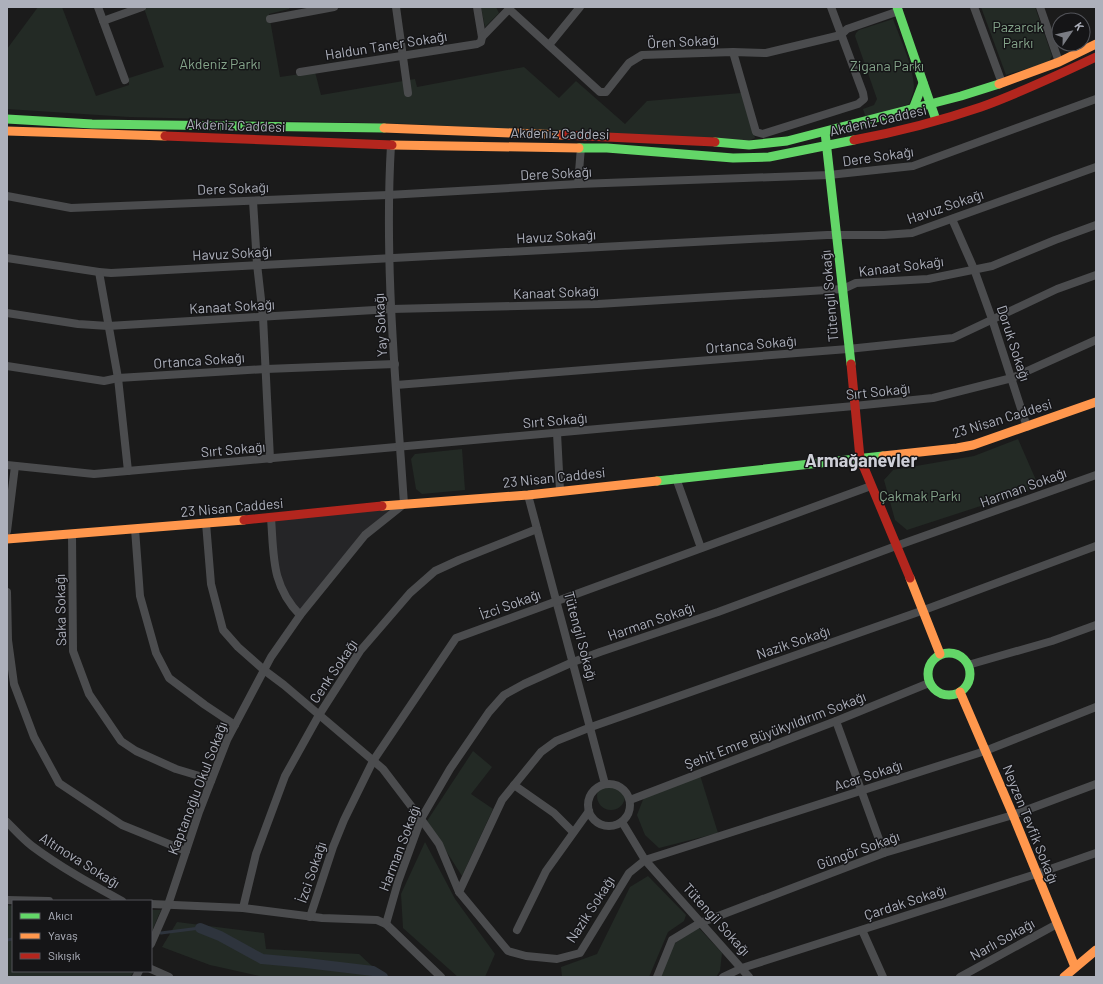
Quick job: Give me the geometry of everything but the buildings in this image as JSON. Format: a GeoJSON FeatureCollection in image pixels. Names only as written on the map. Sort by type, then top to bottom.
{"type":"FeatureCollection","features":[{"type":"Feature","properties":{"kind":"main road"},"geometry":{"type":"LineString","coordinates":[[898,9],[936,120]]}},
{"type":"Feature","properties":{"kind":"main road","name":"Akdeniz Caddesi"},"geometry":{"type":"LineString","coordinates":[[7,119],[92,124],[424,129],[700,141],[749,145],[787,141],[825,132],[1002,84],[1059,62],[1096,44]]}},
{"type":"Feature","properties":{"kind":"main road","name":"Akdeniz Caddesi"},"geometry":{"type":"LineString","coordinates":[[7,132],[240,138],[391,145],[581,147],[733,158],[769,157],[891,133],[981,107],[1096,57]]}},
{"type":"Feature","properties":{"kind":"main road"},"geometry":{"type":"LineString","coordinates":[[913,109],[923,83]]}},
{"type":"Feature","properties":{"kind":"main road","name":"Tütengil Sokağı"},"geometry":{"type":"LineString","coordinates":[[825,132],[860,458]]}},
{"type":"Feature","properties":{"kind":"main road","name":"23 Nisan Caddesi"},"geometry":{"type":"LineString","coordinates":[[7,540],[271,518],[404,504],[528,495],[957,448],[973,445],[1096,402]]}},
{"type":"Feature","properties":{"kind":"main road"},"geometry":{"type":"LineString","coordinates":[[860,458],[924,610],[940,654]]}},
{"type":"Feature","properties":{"kind":"main road"},"geometry":{"type":"LineString","coordinates":[[953,653],[965,659],[968,665],[970,677],[965,688],[960,692],[953,695],[939,693],[929,683],[927,676],[930,663],[940,654],[953,653]]}},
{"type":"Feature","properties":{"kind":"main road","name":"Neyzen Tevfik Sokağı"},"geometry":{"type":"LineString","coordinates":[[960,692],[1075,967]]}},
{"type":"Feature","properties":{"kind":"main road"},"geometry":{"type":"LineString","coordinates":[[1064,977],[1096,950]]}},
{"type":"Feature","properties":{"kind":"street"},"geometry":{"type":"LineString","coordinates":[[98,7],[126,80]]}},
{"type":"Feature","properties":{"kind":"street"},"geometry":{"type":"LineString","coordinates":[[103,20],[142,7]]}},
{"type":"Feature","properties":{"kind":"street"},"geometry":{"type":"LineString","coordinates":[[270,19],[296,11],[334,7]]}},
{"type":"Feature","properties":{"kind":"street"},"geometry":{"type":"LineString","coordinates":[[396,7],[404,55],[408,93]]}},
{"type":"Feature","properties":{"kind":"street"},"geometry":{"type":"LineString","coordinates":[[477,7],[482,37]]}},
{"type":"Feature","properties":{"kind":"street"},"geometry":{"type":"LineString","coordinates":[[549,45],[580,7]]}},
{"type":"Feature","properties":{"kind":"street"},"geometry":{"type":"LineString","coordinates":[[733,52],[756,132],[763,134],[858,104],[864,99],[863,93],[831,7]]}},
{"type":"Feature","properties":{"kind":"street"},"geometry":{"type":"LineString","coordinates":[[974,7],[1002,84]]}},
{"type":"Feature","properties":{"kind":"street"},"geometry":{"type":"LineString","coordinates":[[1040,7],[1059,62]]}},
{"type":"Feature","properties":{"kind":"street","name":"Ören Sokağı"},"geometry":{"type":"LineString","coordinates":[[477,44],[509,9],[600,92],[606,92],[629,63],[642,56],[733,52],[766,53],[841,35],[847,29],[898,9]]}},
{"type":"Feature","properties":{"kind":"street","name":"Haldun Taner Sokağı"},"geometry":{"type":"LineString","coordinates":[[300,72],[477,44]]}},
{"type":"Feature","properties":{"kind":"street","name":"Dere Sokağı"},"geometry":{"type":"LineString","coordinates":[[7,196],[71,208],[388,195],[578,184],[829,175],[913,166],[1096,99]]}},
{"type":"Feature","properties":{"kind":"street","name":"Yay Sokağı"},"geometry":{"type":"LineString","coordinates":[[391,145],[388,195],[391,309],[404,504]]}},
{"type":"Feature","properties":{"kind":"street"},"geometry":{"type":"LineString","coordinates":[[578,184],[581,147]]}},
{"type":"Feature","properties":{"kind":"street","name":"Havuz Sokağı"},"geometry":{"type":"LineString","coordinates":[[7,258],[99,272],[837,234],[884,235],[912,233],[1096,167]]}},
{"type":"Feature","properties":{"kind":"street"},"geometry":{"type":"LineString","coordinates":[[253,201],[257,264],[263,317],[270,459]]}},
{"type":"Feature","properties":{"kind":"street","name":"Doruk Sokağı"},"geometry":{"type":"LineString","coordinates":[[952,219],[974,269],[1012,378],[1027,427]]}},
{"type":"Feature","properties":{"kind":"street","name":"Kanaat Sokağı"},"geometry":{"type":"LineString","coordinates":[[7,313],[78,324],[108,326],[391,309],[598,304],[843,289],[856,283],[928,278],[992,266],[1054,240],[1096,225]]}},
{"type":"Feature","properties":{"kind":"street"},"geometry":{"type":"LineString","coordinates":[[99,272],[118,378],[128,471]]}},
{"type":"Feature","properties":{"kind":"street","name":"Ortanca Sokağı"},"geometry":{"type":"LineString","coordinates":[[396,385],[848,349],[953,338],[1057,289],[1096,275]]}},
{"type":"Feature","properties":{"kind":"street","name":"Sırt Sokağı"},"geometry":{"type":"LineString","coordinates":[[11,466],[94,474],[933,398],[1012,378],[1096,340]]}},
{"type":"Feature","properties":{"kind":"street","name":"Ortanca Sokağı"},"geometry":{"type":"LineString","coordinates":[[7,366],[104,381],[118,378],[266,369],[394,364]]}},
{"type":"Feature","properties":{"kind":"street"},"geometry":{"type":"LineString","coordinates":[[557,433],[560,491]]}},
{"type":"Feature","properties":{"kind":"street"},"geometry":{"type":"LineString","coordinates":[[7,530],[11,466]]}},
{"type":"Feature","properties":{"kind":"street","name":"Harman Sokağı"},"geometry":{"type":"LineString","coordinates":[[386,924],[398,882],[422,819],[450,769],[489,712],[504,695],[524,684],[573,662],[718,612],[896,546],[1096,475]]}},
{"type":"Feature","properties":{"kind":"street"},"geometry":{"type":"LineString","coordinates":[[676,478],[701,548]]}},
{"type":"Feature","properties":{"kind":"street","name":"İzci Sokağı"},"geometry":{"type":"LineString","coordinates":[[310,916],[341,827],[373,761],[456,638],[871,486]]}},
{"type":"Feature","properties":{"kind":"street","name":"Tütengil Sokağı"},"geometry":{"type":"LineString","coordinates":[[528,495],[605,784]]}},
{"type":"Feature","properties":{"kind":"street","name":"Kaptanoğlu Okul Sokağı"},"geometry":{"type":"LineString","coordinates":[[152,942],[168,905],[186,850],[227,740],[271,657],[300,615],[365,535],[404,504]]}},
{"type":"Feature","properties":{"kind":"street"},"geometry":{"type":"LineString","coordinates":[[271,518],[274,568],[282,591],[300,615]]}},
{"type":"Feature","properties":{"kind":"street"},"geometry":{"type":"LineString","coordinates":[[206,523],[211,584],[223,630],[238,647],[264,670],[284,684],[383,769],[422,819],[439,844],[459,892]]}},
{"type":"Feature","properties":{"kind":"street"},"geometry":{"type":"LineString","coordinates":[[135,529],[140,596],[156,653],[169,678],[205,706],[235,725]]}},
{"type":"Feature","properties":{"kind":"street","name":"Cenk Sokağı"},"geometry":{"type":"LineString","coordinates":[[243,908],[256,854],[285,776],[319,715],[360,651],[410,594],[435,571],[537,529]]}},
{"type":"Feature","properties":{"kind":"street","name":"Saka Sokağı"},"geometry":{"type":"LineString","coordinates":[[72,534],[73,651],[89,694],[121,741],[136,751],[176,769],[206,778],[211,781]]}},
{"type":"Feature","properties":{"kind":"street","name":"Nazik Sokağı"},"geometry":{"type":"LineString","coordinates":[[645,860],[629,873],[580,953],[557,959],[526,956],[508,951],[459,892],[502,800],[541,752],[556,741],[591,727],[924,610],[1096,546]]}},
{"type":"Feature","properties":{"kind":"street"},"geometry":{"type":"LineString","coordinates":[[7,592],[8,640],[14,684],[34,737],[59,783],[122,825],[186,850]]}},
{"type":"Feature","properties":{"kind":"street"},"geometry":{"type":"LineString","coordinates":[[968,665],[1052,641],[1096,625]]}},
{"type":"Feature","properties":{"kind":"street","name":"Şehit Emre Büyükyıldırım Sokağı"},"geometry":{"type":"LineString","coordinates":[[630,800],[836,721],[929,683]]}},
{"type":"Feature","properties":{"kind":"street","name":"Acar Sokağı"},"geometry":{"type":"LineString","coordinates":[[645,860],[985,751],[1096,707]]}},
{"type":"Feature","properties":{"kind":"street"},"geometry":{"type":"LineString","coordinates":[[836,721],[884,853]]}},
{"type":"Feature","properties":{"kind":"street"},"geometry":{"type":"LineString","coordinates":[[605,784],[615,784],[627,793],[630,800],[630,810],[627,817],[622,822],[612,826],[604,826],[598,823],[592,818],[589,811],[589,798],[598,787],[605,784]]}},
{"type":"Feature","properties":{"kind":"street","name":"Güngör Sokağı"},"geometry":{"type":"LineString","coordinates":[[657,977],[672,940],[700,923],[884,853],[1013,816],[1096,784]]}},
{"type":"Feature","properties":{"kind":"street"},"geometry":{"type":"LineString","coordinates":[[514,785],[554,813],[573,832]]}},
{"type":"Feature","properties":{"kind":"street"},"geometry":{"type":"LineString","coordinates":[[517,930],[546,871],[589,811]]}},
{"type":"Feature","properties":{"kind":"street","name":"Altınova Sokağı"},"geometry":{"type":"LineString","coordinates":[[7,822],[31,845],[77,877],[120,900]]}},
{"type":"Feature","properties":{"kind":"street","name":"Tütengil Sokağı"},"geometry":{"type":"LineString","coordinates":[[622,822],[645,860],[749,977]]}},
{"type":"Feature","properties":{"kind":"street","name":"Çardak Sokağı"},"geometry":{"type":"LineString","coordinates":[[723,977],[742,968],[1036,874],[1096,852]]}},
{"type":"Feature","properties":{"kind":"street"},"geometry":{"type":"LineString","coordinates":[[152,904],[243,908],[322,918],[377,920],[386,924],[441,977]]}},
{"type":"Feature","properties":{"kind":"street","name":"Narlı Sokağı"},"geometry":{"type":"LineString","coordinates":[[960,977],[1057,924]]}},
{"type":"Feature","properties":{"kind":"street"},"geometry":{"type":"LineString","coordinates":[[862,930],[883,977]]}},
{"type":"Feature","properties":{"kind":"street"},"geometry":{"type":"LineString","coordinates":[[152,969],[169,977]]}},
{"type":"Feature","properties":{"kind":"shaded area"},"geometry":{"type":"Polygon","coordinates":[[[393,508],[360,535],[297,615],[280,591],[269,521],[393,508]]]}},
{"type":"Feature","properties":{"kind":"green space","name":"Akdeniz Parkı"},"geometry":{"type":"Polygon","coordinates":[[[38,7],[62,7],[96,96],[129,85],[129,78],[164,67],[144,8],[290,7],[289,9],[269,14],[280,77],[315,72],[321,95],[415,79],[417,87],[524,67],[559,98],[576,81],[625,124],[647,101],[741,93],[755,138],[746,142],[411,124],[129,117],[7,109],[7,49],[38,7]]]}},
{"type":"Feature","properties":{"kind":"green space"},"geometry":{"type":"Polygon","coordinates":[[[481,7],[496,7],[499,13],[485,27],[481,7]]]}},
{"type":"Feature","properties":{"kind":"green space","name":"Pazarcık Parkı"},"geometry":{"type":"Polygon","coordinates":[[[981,7],[1035,7],[1052,56],[1049,62],[1006,75],[981,7]]]}},
{"type":"Feature","properties":{"kind":"green space","name":"Zigana Parkı"},"geometry":{"type":"Polygon","coordinates":[[[893,19],[906,52],[911,70],[914,86],[913,93],[909,104],[866,118],[863,109],[874,105],[877,99],[855,36],[859,30],[893,19]]]}},
{"type":"Feature","properties":{"kind":"green space","name":"Çakmak Parkı"},"geometry":{"type":"Polygon","coordinates":[[[1018,439],[1039,487],[907,530],[895,520],[884,480],[893,470],[974,456],[1018,439]]]}},
{"type":"Feature","properties":{"kind":"green space"},"geometry":{"type":"Polygon","coordinates":[[[462,449],[465,490],[422,494],[416,489],[411,459],[415,454],[462,449]]]}},
{"type":"Feature","properties":{"kind":"green space"},"geometry":{"type":"Polygon","coordinates":[[[473,751],[492,767],[471,794],[493,809],[462,876],[427,821],[473,751]]]}},
{"type":"Feature","properties":{"kind":"green space"},"geometry":{"type":"Polygon","coordinates":[[[699,772],[718,833],[659,848],[645,835],[637,815],[646,792],[699,772]]]}},
{"type":"Feature","properties":{"kind":"green space"},"geometry":{"type":"Polygon","coordinates":[[[611,782],[621,786],[625,796],[621,806],[611,810],[601,806],[597,796],[601,786],[611,782]]]}},
{"type":"Feature","properties":{"kind":"green space"},"geometry":{"type":"Polygon","coordinates":[[[425,842],[455,899],[495,954],[485,977],[458,977],[403,928],[401,894],[425,842]]]}},
{"type":"Feature","properties":{"kind":"green space"},"geometry":{"type":"Polygon","coordinates":[[[648,876],[686,915],[684,921],[668,932],[649,977],[562,977],[561,967],[597,954],[630,887],[648,876]]]}},
{"type":"Feature","properties":{"kind":"green space"},"geometry":{"type":"Polygon","coordinates":[[[7,905],[12,906],[12,972],[133,972],[130,977],[7,977],[7,905]]]}},
{"type":"Feature","properties":{"kind":"green space"},"geometry":{"type":"Polygon","coordinates":[[[152,910],[161,910],[152,931],[152,910]]]}},
{"type":"Feature","properties":{"kind":"green space"},"geometry":{"type":"Polygon","coordinates":[[[177,922],[264,933],[266,949],[359,954],[384,977],[264,977],[210,965],[162,947],[177,922]]]}},
{"type":"Feature","properties":{"kind":"green space"},"geometry":{"type":"Polygon","coordinates":[[[698,927],[722,953],[720,971],[716,977],[660,977],[674,944],[698,927]]]}},
{"type":"Feature","properties":{"kind":"waterway"},"geometry":{"type":"LineString","coordinates":[[161,933],[200,928]]}},
{"type":"Feature","properties":{"kind":"waterway"},"geometry":{"type":"LineString","coordinates":[[200,928],[220,936],[262,959],[373,971],[383,977]]}},
{"type":"Feature","properties":{"kind":"waterway"},"geometry":{"type":"LineString","coordinates":[[7,940],[12,939]]}},
{"type":"Feature","properties":{"kind":"traffic: fast"},"geometry":{"type":"LineString","coordinates":[[897,7],[936,120]]}},
{"type":"Feature","properties":{"kind":"traffic: fast"},"geometry":{"type":"LineString","coordinates":[[913,109],[923,83]]}},
{"type":"Feature","properties":{"kind":"traffic: fast"},"geometry":{"type":"LineString","coordinates":[[715,142],[749,145],[787,141],[961,96],[999,84]]}},
{"type":"Feature","properties":{"kind":"traffic: fast"},"geometry":{"type":"LineString","coordinates":[[7,119],[92,124],[384,128]]}},
{"type":"Feature","properties":{"kind":"traffic: fast"},"geometry":{"type":"LineString","coordinates":[[825,132],[851,364]]}},
{"type":"Feature","properties":{"kind":"traffic: fast"},"geometry":{"type":"LineString","coordinates":[[579,148],[607,148],[733,158],[769,157],[854,140]]}},
{"type":"Feature","properties":{"kind":"traffic: fast"},"geometry":{"type":"LineString","coordinates":[[657,481],[883,456]]}},
{"type":"Feature","properties":{"kind":"traffic: fast"},"geometry":{"type":"LineString","coordinates":[[945,653],[953,653],[961,656],[967,662],[970,674],[967,686],[961,692],[953,695],[945,695],[937,692],[931,686],[928,678],[928,670],[931,662],[937,656],[945,653]]}},
{"type":"Feature","properties":{"kind":"traffic: slow"},"geometry":{"type":"LineString","coordinates":[[999,84],[1059,62],[1096,44]]}},
{"type":"Feature","properties":{"kind":"traffic: slow"},"geometry":{"type":"LineString","coordinates":[[384,128],[563,135]]}},
{"type":"Feature","properties":{"kind":"traffic: slow"},"geometry":{"type":"LineString","coordinates":[[7,131],[165,136]]}},
{"type":"Feature","properties":{"kind":"traffic: slow"},"geometry":{"type":"LineString","coordinates":[[392,145],[579,148]]}},
{"type":"Feature","properties":{"kind":"traffic: slow"},"geometry":{"type":"LineString","coordinates":[[883,456],[973,445],[1096,402]]}},
{"type":"Feature","properties":{"kind":"traffic: slow"},"geometry":{"type":"LineString","coordinates":[[382,506],[528,495],[657,481]]}},
{"type":"Feature","properties":{"kind":"traffic: slow"},"geometry":{"type":"LineString","coordinates":[[7,539],[244,520]]}},
{"type":"Feature","properties":{"kind":"traffic: slow"},"geometry":{"type":"LineString","coordinates":[[910,578],[940,654]]}},
{"type":"Feature","properties":{"kind":"traffic: slow"},"geometry":{"type":"LineString","coordinates":[[960,692],[1013,815],[1075,967]]}},
{"type":"Feature","properties":{"kind":"traffic: slow"},"geometry":{"type":"LineString","coordinates":[[1064,977],[1096,950]]}},
{"type":"Feature","properties":{"kind":"traffic: jam"},"geometry":{"type":"LineString","coordinates":[[854,140],[918,126],[996,102],[1096,57]]}},
{"type":"Feature","properties":{"kind":"traffic: jam"},"geometry":{"type":"LineString","coordinates":[[563,135],[715,142]]}},
{"type":"Feature","properties":{"kind":"traffic: jam"},"geometry":{"type":"LineString","coordinates":[[165,136],[392,145]]}},
{"type":"Feature","properties":{"kind":"traffic: jam"},"geometry":{"type":"LineString","coordinates":[[851,364],[860,458],[910,578]]}},
{"type":"Feature","properties":{"kind":"traffic: jam"},"geometry":{"type":"LineString","coordinates":[[244,520],[382,506]]}},
{"type":"Feature","properties":{"kind":"district","name":"Armağanevler"},"geometry":{"type":"Point","coordinates":[861,460]}}]}
